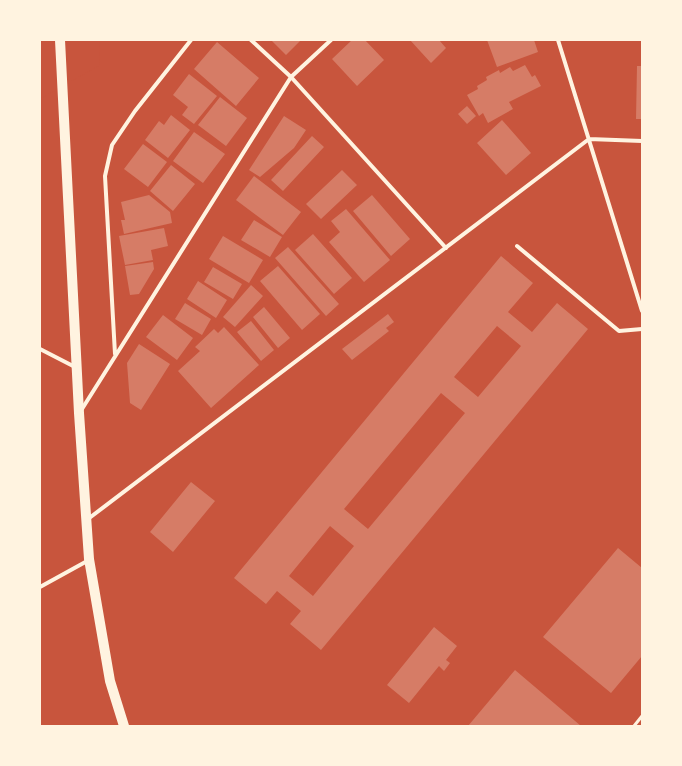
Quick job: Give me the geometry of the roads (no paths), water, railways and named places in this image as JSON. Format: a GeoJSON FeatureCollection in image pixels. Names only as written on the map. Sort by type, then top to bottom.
{"type":"FeatureCollection","features":[{"type":"Feature","properties":{"kind":"main road"},"geometry":{"type":"LineString","coordinates":[[60,40],[79,413],[90,559],[110,681],[124,726]]}},
{"type":"Feature","properties":{"kind":"street"},"geometry":{"type":"LineString","coordinates":[[115,355],[105,176],[112,145],[135,111],[191,40]]}},
{"type":"Feature","properties":{"kind":"street"},"geometry":{"type":"LineString","coordinates":[[251,40],[291,77],[446,248]]}},
{"type":"Feature","properties":{"kind":"street"},"geometry":{"type":"LineString","coordinates":[[79,413],[291,77],[331,40]]}},
{"type":"Feature","properties":{"kind":"street"},"geometry":{"type":"LineString","coordinates":[[558,40],[642,311]]}},
{"type":"Feature","properties":{"kind":"street"},"geometry":{"type":"LineString","coordinates":[[87,520],[589,139],[642,141]]}},
{"type":"Feature","properties":{"kind":"street"},"geometry":{"type":"LineString","coordinates":[[517,246],[619,331],[642,329]]}},
{"type":"Feature","properties":{"kind":"street"},"geometry":{"type":"LineString","coordinates":[[40,348],[77,368]]}},
{"type":"Feature","properties":{"kind":"street"},"geometry":{"type":"LineString","coordinates":[[40,587],[90,559]]}},
{"type":"Feature","properties":{"kind":"lane"},"geometry":{"type":"LineString","coordinates":[[634,726],[642,716]]}}]}
